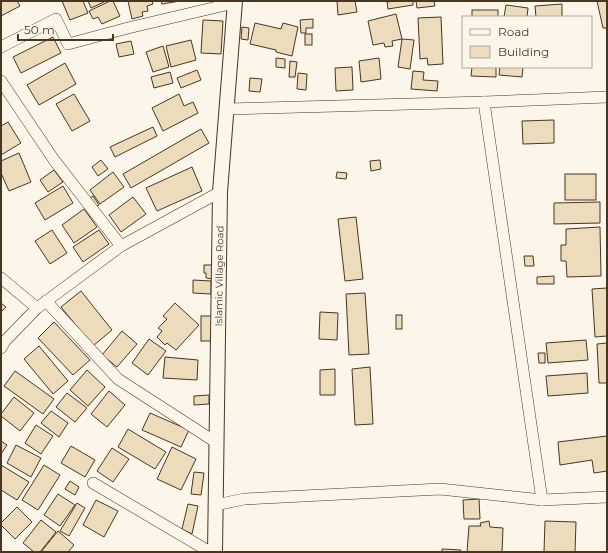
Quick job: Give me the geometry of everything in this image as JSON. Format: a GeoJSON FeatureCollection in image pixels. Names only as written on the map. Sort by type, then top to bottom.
{"type":"FeatureCollection","features":[{"type":"Feature","properties":{"kind":"street"},"geometry":{"type":"LineString","coordinates":[[1,47],[56,18],[68,44],[235,2]]}},
{"type":"Feature","properties":{"kind":"street","name":"Islamic Village Road"},"geometry":{"type":"LineString","coordinates":[[215,552],[220,192],[235,2]]}},
{"type":"Feature","properties":{"kind":"street"},"geometry":{"type":"LineString","coordinates":[[1,81],[54,160],[121,246]]}},
{"type":"Feature","properties":{"kind":"street"},"geometry":{"type":"LineString","coordinates":[[227,109],[607,97]]}},
{"type":"Feature","properties":{"kind":"street"},"geometry":{"type":"LineString","coordinates":[[484,102],[542,500]]}},
{"type":"Feature","properties":{"kind":"street"},"geometry":{"type":"LineString","coordinates":[[1,348],[37,308],[121,246],[220,192]]}},
{"type":"Feature","properties":{"kind":"street"},"geometry":{"type":"LineString","coordinates":[[1,278],[37,308]]}},
{"type":"Feature","properties":{"kind":"street"},"geometry":{"type":"LineString","coordinates":[[46,301],[118,379],[217,443]]}},
{"type":"Feature","properties":{"kind":"street"},"geometry":{"type":"LineString","coordinates":[[93,483],[210,552]]}},
{"type":"Feature","properties":{"kind":"street"},"geometry":{"type":"LineString","coordinates":[[216,505],[244,499],[440,490],[542,500],[607,497]]}},
{"type":"Feature","properties":{"kind":"building"},"geometry":{"type":"Polygon","coordinates":[[[1,1],[17,1],[20,6],[1,16],[1,1]]]}},
{"type":"Feature","properties":{"kind":"building"},"geometry":{"type":"Polygon","coordinates":[[[62,1],[83,1],[88,13],[70,20],[62,1]]]}},
{"type":"Feature","properties":{"kind":"building"},"geometry":{"type":"Polygon","coordinates":[[[88,1],[106,1],[91,8],[88,1]]]}},
{"type":"Feature","properties":{"kind":"building"},"geometry":{"type":"Polygon","coordinates":[[[113,1],[120,16],[102,24],[98,17],[93,19],[89,11],[113,1]]]}},
{"type":"Feature","properties":{"kind":"building"},"geometry":{"type":"Polygon","coordinates":[[[128,1],[152,1],[153,4],[147,6],[148,11],[142,12],[143,16],[132,19],[128,1]]]}},
{"type":"Feature","properties":{"kind":"building"},"geometry":{"type":"Polygon","coordinates":[[[161,1],[180,1],[162,4],[161,1]]]}},
{"type":"Feature","properties":{"kind":"building"},"geometry":{"type":"Polygon","coordinates":[[[337,1],[355,1],[357,12],[338,15],[337,1]]]}},
{"type":"Feature","properties":{"kind":"building"},"geometry":{"type":"Polygon","coordinates":[[[413,1],[413,5],[388,9],[387,2],[413,1]]]}},
{"type":"Feature","properties":{"kind":"building"},"geometry":{"type":"Polygon","coordinates":[[[416,1],[434,1],[435,6],[417,8],[416,1]]]}},
{"type":"Feature","properties":{"kind":"building"},"geometry":{"type":"Polygon","coordinates":[[[597,1],[607,1],[607,28],[603,28],[597,1]]]}},
{"type":"Feature","properties":{"kind":"building"},"geometry":{"type":"Polygon","coordinates":[[[562,4],[562,16],[536,16],[535,6],[562,4]]]}},
{"type":"Feature","properties":{"kind":"building"},"geometry":{"type":"Polygon","coordinates":[[[506,5],[528,8],[527,16],[504,16],[506,5]]]}},
{"type":"Feature","properties":{"kind":"building"},"geometry":{"type":"Polygon","coordinates":[[[472,10],[498,10],[498,16],[472,16],[472,10]]]}},
{"type":"Feature","properties":{"kind":"building"},"geometry":{"type":"Polygon","coordinates":[[[396,14],[402,39],[392,41],[393,46],[385,47],[384,43],[373,45],[368,21],[396,14]]]}},
{"type":"Feature","properties":{"kind":"building"},"geometry":{"type":"Polygon","coordinates":[[[441,17],[443,64],[428,65],[427,58],[420,59],[418,18],[441,17]]]}},
{"type":"Feature","properties":{"kind":"building"},"geometry":{"type":"Polygon","coordinates":[[[313,19],[313,28],[306,28],[306,33],[301,33],[300,20],[313,19]]]}},
{"type":"Feature","properties":{"kind":"building"},"geometry":{"type":"Polygon","coordinates":[[[203,20],[223,21],[221,54],[201,53],[203,20]]]}},
{"type":"Feature","properties":{"kind":"building"},"geometry":{"type":"Polygon","coordinates":[[[255,23],[281,29],[283,23],[298,27],[292,56],[276,52],[276,50],[250,44],[255,23]]]}},
{"type":"Feature","properties":{"kind":"building"},"geometry":{"type":"Polygon","coordinates":[[[242,27],[249,28],[248,40],[241,39],[242,27]]]}},
{"type":"Feature","properties":{"kind":"building"},"geometry":{"type":"Polygon","coordinates":[[[305,34],[312,34],[312,45],[305,45],[305,34]]]}},
{"type":"Feature","properties":{"kind":"building"},"geometry":{"type":"Polygon","coordinates":[[[53,37],[61,53],[21,73],[13,57],[53,37]]]}},
{"type":"Feature","properties":{"kind":"building"},"geometry":{"type":"Polygon","coordinates":[[[402,39],[414,40],[410,69],[398,67],[402,39]]]}},
{"type":"Feature","properties":{"kind":"building"},"geometry":{"type":"Polygon","coordinates":[[[191,40],[196,60],[171,67],[166,46],[191,40]]]}},
{"type":"Feature","properties":{"kind":"building"},"geometry":{"type":"Polygon","coordinates":[[[131,41],[134,54],[119,57],[116,44],[131,41]]]}},
{"type":"Feature","properties":{"kind":"building"},"geometry":{"type":"Polygon","coordinates":[[[163,46],[169,67],[153,72],[146,52],[163,46]]]}},
{"type":"Feature","properties":{"kind":"building"},"geometry":{"type":"Polygon","coordinates":[[[276,58],[285,59],[285,68],[276,67],[276,58]]]}},
{"type":"Feature","properties":{"kind":"building"},"geometry":{"type":"Polygon","coordinates":[[[379,58],[381,79],[361,82],[359,61],[379,58]]]}},
{"type":"Feature","properties":{"kind":"building"},"geometry":{"type":"Polygon","coordinates":[[[290,61],[297,62],[295,77],[289,77],[290,61]]]}},
{"type":"Feature","properties":{"kind":"building"},"geometry":{"type":"Polygon","coordinates":[[[65,63],[76,84],[39,105],[27,85],[65,63]]]}},
{"type":"Feature","properties":{"kind":"building"},"geometry":{"type":"Polygon","coordinates":[[[352,67],[353,90],[336,91],[335,68],[352,67]]]}},
{"type":"Feature","properties":{"kind":"building"},"geometry":{"type":"Polygon","coordinates":[[[472,68],[496,68],[496,77],[471,76],[472,68]]]}},
{"type":"Feature","properties":{"kind":"building"},"geometry":{"type":"Polygon","coordinates":[[[500,68],[523,68],[522,77],[499,75],[500,68]]]}},
{"type":"Feature","properties":{"kind":"building"},"geometry":{"type":"Polygon","coordinates":[[[197,70],[201,80],[181,88],[177,78],[197,70]]]}},
{"type":"Feature","properties":{"kind":"building"},"geometry":{"type":"Polygon","coordinates":[[[413,71],[424,72],[423,80],[438,81],[437,91],[411,89],[413,71]]]}},
{"type":"Feature","properties":{"kind":"building"},"geometry":{"type":"Polygon","coordinates":[[[170,72],[173,83],[154,88],[151,77],[170,72]]]}},
{"type":"Feature","properties":{"kind":"building"},"geometry":{"type":"Polygon","coordinates":[[[298,73],[307,74],[306,90],[297,89],[298,73]]]}},
{"type":"Feature","properties":{"kind":"building"},"geometry":{"type":"Polygon","coordinates":[[[250,78],[262,79],[260,92],[249,91],[250,78]]]}},
{"type":"Feature","properties":{"kind":"building"},"geometry":{"type":"Polygon","coordinates":[[[74,94],[90,121],[72,131],[56,104],[74,94]]]}},
{"type":"Feature","properties":{"kind":"building"},"geometry":{"type":"Polygon","coordinates":[[[179,94],[184,106],[193,102],[198,113],[163,131],[152,108],[179,94]]]}},
{"type":"Feature","properties":{"kind":"building"},"geometry":{"type":"Polygon","coordinates":[[[554,120],[554,143],[523,144],[522,121],[554,120]]]}},
{"type":"Feature","properties":{"kind":"building"},"geometry":{"type":"Polygon","coordinates":[[[8,122],[21,143],[1,155],[1,126],[8,122]]]}},
{"type":"Feature","properties":{"kind":"building"},"geometry":{"type":"Polygon","coordinates":[[[153,127],[157,136],[115,157],[110,147],[153,127]]]}},
{"type":"Feature","properties":{"kind":"building"},"geometry":{"type":"Polygon","coordinates":[[[201,129],[209,143],[131,188],[123,174],[201,129]]]}},
{"type":"Feature","properties":{"kind":"building"},"geometry":{"type":"Polygon","coordinates":[[[19,153],[31,182],[9,191],[1,173],[1,161],[19,153]]]}},
{"type":"Feature","properties":{"kind":"building"},"geometry":{"type":"Polygon","coordinates":[[[101,160],[108,169],[98,176],[92,167],[101,160]]]}},
{"type":"Feature","properties":{"kind":"building"},"geometry":{"type":"Polygon","coordinates":[[[380,160],[381,169],[371,171],[370,161],[380,160]]]}},
{"type":"Feature","properties":{"kind":"building"},"geometry":{"type":"Polygon","coordinates":[[[192,167],[202,191],[157,211],[146,188],[192,167]]]}},
{"type":"Feature","properties":{"kind":"building"},"geometry":{"type":"Polygon","coordinates":[[[54,170],[63,182],[48,192],[40,180],[54,170]]]}},
{"type":"Feature","properties":{"kind":"building"},"geometry":{"type":"Polygon","coordinates":[[[113,172],[124,187],[100,204],[90,190],[113,172]]]}},
{"type":"Feature","properties":{"kind":"building"},"geometry":{"type":"Polygon","coordinates":[[[337,172],[347,173],[346,179],[336,178],[337,172]]]}},
{"type":"Feature","properties":{"kind":"building"},"geometry":{"type":"Polygon","coordinates":[[[565,174],[596,174],[596,200],[565,200],[565,174]]]}},
{"type":"Feature","properties":{"kind":"building"},"geometry":{"type":"Polygon","coordinates":[[[63,186],[73,203],[45,220],[35,203],[63,186]]]}},
{"type":"Feature","properties":{"kind":"building"},"geometry":{"type":"Polygon","coordinates":[[[93,196],[99,205],[94,208],[88,199],[93,196]]]}},
{"type":"Feature","properties":{"kind":"building"},"geometry":{"type":"Polygon","coordinates":[[[133,197],[146,214],[121,232],[109,215],[133,197]]]}},
{"type":"Feature","properties":{"kind":"building"},"geometry":{"type":"Polygon","coordinates":[[[600,202],[600,223],[554,224],[554,203],[600,202]]]}},
{"type":"Feature","properties":{"kind":"building"},"geometry":{"type":"Polygon","coordinates":[[[84,209],[97,227],[74,243],[62,225],[84,209]]]}},
{"type":"Feature","properties":{"kind":"building"},"geometry":{"type":"Polygon","coordinates":[[[356,217],[363,279],[345,281],[338,219],[356,217]]]}},
{"type":"Feature","properties":{"kind":"building"},"geometry":{"type":"Polygon","coordinates":[[[600,227],[601,276],[567,277],[566,261],[561,261],[561,245],[566,245],[566,229],[600,227]]]}},
{"type":"Feature","properties":{"kind":"building"},"geometry":{"type":"Polygon","coordinates":[[[52,230],[67,253],[50,264],[35,241],[52,230]]]}},
{"type":"Feature","properties":{"kind":"building"},"geometry":{"type":"Polygon","coordinates":[[[99,230],[109,244],[83,262],[73,247],[99,230]]]}},
{"type":"Feature","properties":{"kind":"building"},"geometry":{"type":"Polygon","coordinates":[[[524,256],[533,256],[534,266],[525,266],[524,256]]]}},
{"type":"Feature","properties":{"kind":"building"},"geometry":{"type":"Polygon","coordinates":[[[204,265],[213,265],[213,279],[206,278],[206,273],[204,273],[204,265]]]}},
{"type":"Feature","properties":{"kind":"building"},"geometry":{"type":"Polygon","coordinates":[[[554,276],[554,284],[537,284],[537,277],[554,276]]]}},
{"type":"Feature","properties":{"kind":"building"},"geometry":{"type":"Polygon","coordinates":[[[193,280],[211,281],[211,294],[193,293],[193,280]]]}},
{"type":"Feature","properties":{"kind":"building"},"geometry":{"type":"Polygon","coordinates":[[[607,288],[607,336],[595,337],[592,289],[607,288]]]}},
{"type":"Feature","properties":{"kind":"building"},"geometry":{"type":"Polygon","coordinates":[[[81,291],[112,330],[93,346],[61,307],[81,291]]]}},
{"type":"Feature","properties":{"kind":"building"},"geometry":{"type":"Polygon","coordinates":[[[365,293],[369,354],[349,355],[346,294],[365,293]]]}},
{"type":"Feature","properties":{"kind":"building"},"geometry":{"type":"Polygon","coordinates":[[[1,303],[6,307],[1,312],[1,303]]]}},
{"type":"Feature","properties":{"kind":"building"},"geometry":{"type":"Polygon","coordinates":[[[175,303],[199,325],[176,350],[167,343],[165,345],[157,337],[162,331],[158,328],[167,319],[163,316],[175,303]]]}},
{"type":"Feature","properties":{"kind":"building"},"geometry":{"type":"Polygon","coordinates":[[[320,312],[338,313],[337,340],[319,339],[320,312]]]}},
{"type":"Feature","properties":{"kind":"building"},"geometry":{"type":"Polygon","coordinates":[[[396,315],[402,315],[402,329],[396,329],[396,315]]]}},
{"type":"Feature","properties":{"kind":"building"},"geometry":{"type":"Polygon","coordinates":[[[201,316],[212,316],[212,341],[201,341],[201,316]]]}},
{"type":"Feature","properties":{"kind":"building"},"geometry":{"type":"Polygon","coordinates":[[[54,322],[90,360],[73,375],[38,338],[54,322]]]}},
{"type":"Feature","properties":{"kind":"building"},"geometry":{"type":"Polygon","coordinates":[[[122,331],[137,344],[117,367],[102,355],[122,331]]]}},
{"type":"Feature","properties":{"kind":"building"},"geometry":{"type":"Polygon","coordinates":[[[149,339],[166,351],[148,375],[132,363],[149,339]]]}},
{"type":"Feature","properties":{"kind":"building"},"geometry":{"type":"Polygon","coordinates":[[[586,340],[588,360],[548,363],[546,343],[586,340]]]}},
{"type":"Feature","properties":{"kind":"building"},"geometry":{"type":"Polygon","coordinates":[[[607,343],[607,383],[599,383],[597,344],[607,343]]]}},
{"type":"Feature","properties":{"kind":"building"},"geometry":{"type":"Polygon","coordinates":[[[39,346],[68,381],[53,394],[24,359],[39,346]]]}},
{"type":"Feature","properties":{"kind":"building"},"geometry":{"type":"Polygon","coordinates":[[[538,353],[545,353],[545,363],[539,363],[538,353]]]}},
{"type":"Feature","properties":{"kind":"building"},"geometry":{"type":"Polygon","coordinates":[[[165,357],[198,360],[197,380],[163,378],[165,357]]]}},
{"type":"Feature","properties":{"kind":"building"},"geometry":{"type":"Polygon","coordinates":[[[370,367],[373,424],[355,425],[352,369],[370,367]]]}},
{"type":"Feature","properties":{"kind":"building"},"geometry":{"type":"Polygon","coordinates":[[[335,369],[335,395],[320,395],[320,370],[335,369]]]}},
{"type":"Feature","properties":{"kind":"building"},"geometry":{"type":"Polygon","coordinates":[[[87,370],[105,387],[88,406],[70,390],[87,370]]]}},
{"type":"Feature","properties":{"kind":"building"},"geometry":{"type":"Polygon","coordinates":[[[15,371],[54,399],[43,414],[4,386],[15,371]]]}},
{"type":"Feature","properties":{"kind":"building"},"geometry":{"type":"Polygon","coordinates":[[[587,373],[588,393],[548,396],[546,376],[587,373]]]}},
{"type":"Feature","properties":{"kind":"building"},"geometry":{"type":"Polygon","coordinates":[[[109,391],[125,405],[107,427],[91,414],[109,391]]]}},
{"type":"Feature","properties":{"kind":"building"},"geometry":{"type":"Polygon","coordinates":[[[67,393],[87,408],[75,422],[56,407],[67,393]]]}},
{"type":"Feature","properties":{"kind":"building"},"geometry":{"type":"Polygon","coordinates":[[[209,395],[209,404],[194,405],[194,396],[209,395]]]}},
{"type":"Feature","properties":{"kind":"building"},"geometry":{"type":"Polygon","coordinates":[[[14,397],[34,413],[20,431],[1,416],[14,397]]]}},
{"type":"Feature","properties":{"kind":"building"},"geometry":{"type":"Polygon","coordinates":[[[51,411],[68,423],[59,437],[41,423],[51,411]]]}},
{"type":"Feature","properties":{"kind":"building"},"geometry":{"type":"Polygon","coordinates":[[[150,413],[189,430],[181,447],[142,430],[150,413]]]}},
{"type":"Feature","properties":{"kind":"building"},"geometry":{"type":"Polygon","coordinates":[[[36,425],[53,436],[41,454],[25,443],[36,425]]]}},
{"type":"Feature","properties":{"kind":"building"},"geometry":{"type":"Polygon","coordinates":[[[128,429],[166,452],[155,469],[118,447],[128,429]]]}},
{"type":"Feature","properties":{"kind":"building"},"geometry":{"type":"Polygon","coordinates":[[[607,436],[607,471],[594,473],[592,460],[560,465],[558,442],[607,436]]]}},
{"type":"Feature","properties":{"kind":"building"},"geometry":{"type":"Polygon","coordinates":[[[1,441],[7,445],[1,454],[1,441]]]}},
{"type":"Feature","properties":{"kind":"building"},"geometry":{"type":"Polygon","coordinates":[[[16,445],[41,458],[31,477],[7,463],[16,445]]]}},
{"type":"Feature","properties":{"kind":"building"},"geometry":{"type":"Polygon","coordinates":[[[71,446],[95,460],[85,477],[61,463],[71,446]]]}},
{"type":"Feature","properties":{"kind":"building"},"geometry":{"type":"Polygon","coordinates":[[[172,447],[196,459],[181,490],[157,479],[172,447]]]}},
{"type":"Feature","properties":{"kind":"building"},"geometry":{"type":"Polygon","coordinates":[[[112,448],[129,459],[113,482],[97,471],[112,448]]]}},
{"type":"Feature","properties":{"kind":"building"},"geometry":{"type":"Polygon","coordinates":[[[1,465],[29,482],[17,500],[1,490],[1,465]]]}},
{"type":"Feature","properties":{"kind":"building"},"geometry":{"type":"Polygon","coordinates":[[[44,465],[60,475],[38,510],[22,500],[44,465]]]}},
{"type":"Feature","properties":{"kind":"building"},"geometry":{"type":"Polygon","coordinates":[[[194,472],[204,473],[201,495],[191,494],[194,472]]]}},
{"type":"Feature","properties":{"kind":"building"},"geometry":{"type":"Polygon","coordinates":[[[70,481],[79,487],[75,495],[65,489],[70,481]]]}},
{"type":"Feature","properties":{"kind":"building"},"geometry":{"type":"Polygon","coordinates":[[[58,494],[75,505],[60,526],[44,515],[58,494]]]}},
{"type":"Feature","properties":{"kind":"building"},"geometry":{"type":"Polygon","coordinates":[[[479,499],[480,519],[464,519],[463,500],[479,499]]]}},
{"type":"Feature","properties":{"kind":"building"},"geometry":{"type":"Polygon","coordinates":[[[96,500],[118,511],[104,537],[83,525],[96,500]]]}},
{"type":"Feature","properties":{"kind":"building"},"geometry":{"type":"Polygon","coordinates":[[[77,503],[85,508],[69,536],[60,531],[77,503]]]}},
{"type":"Feature","properties":{"kind":"building"},"geometry":{"type":"Polygon","coordinates":[[[188,504],[198,506],[192,534],[182,529],[188,504]]]}},
{"type":"Feature","properties":{"kind":"building"},"geometry":{"type":"Polygon","coordinates":[[[17,507],[32,522],[15,539],[1,525],[1,523],[17,507]]]}},
{"type":"Feature","properties":{"kind":"building"},"geometry":{"type":"Polygon","coordinates":[[[41,520],[56,532],[40,552],[34,552],[23,543],[41,520]]]}},
{"type":"Feature","properties":{"kind":"building"},"geometry":{"type":"Polygon","coordinates":[[[489,521],[490,527],[503,528],[502,552],[467,552],[469,526],[481,526],[480,523],[489,521]]]}},
{"type":"Feature","properties":{"kind":"building"},"geometry":{"type":"Polygon","coordinates":[[[545,521],[576,522],[575,552],[544,552],[545,521]]]}},
{"type":"Feature","properties":{"kind":"building"},"geometry":{"type":"Polygon","coordinates":[[[58,531],[74,545],[68,552],[41,552],[58,531]]]}},
{"type":"Feature","properties":{"kind":"building"},"geometry":{"type":"Polygon","coordinates":[[[442,549],[461,550],[460,552],[442,552],[442,549]]]}}]}
